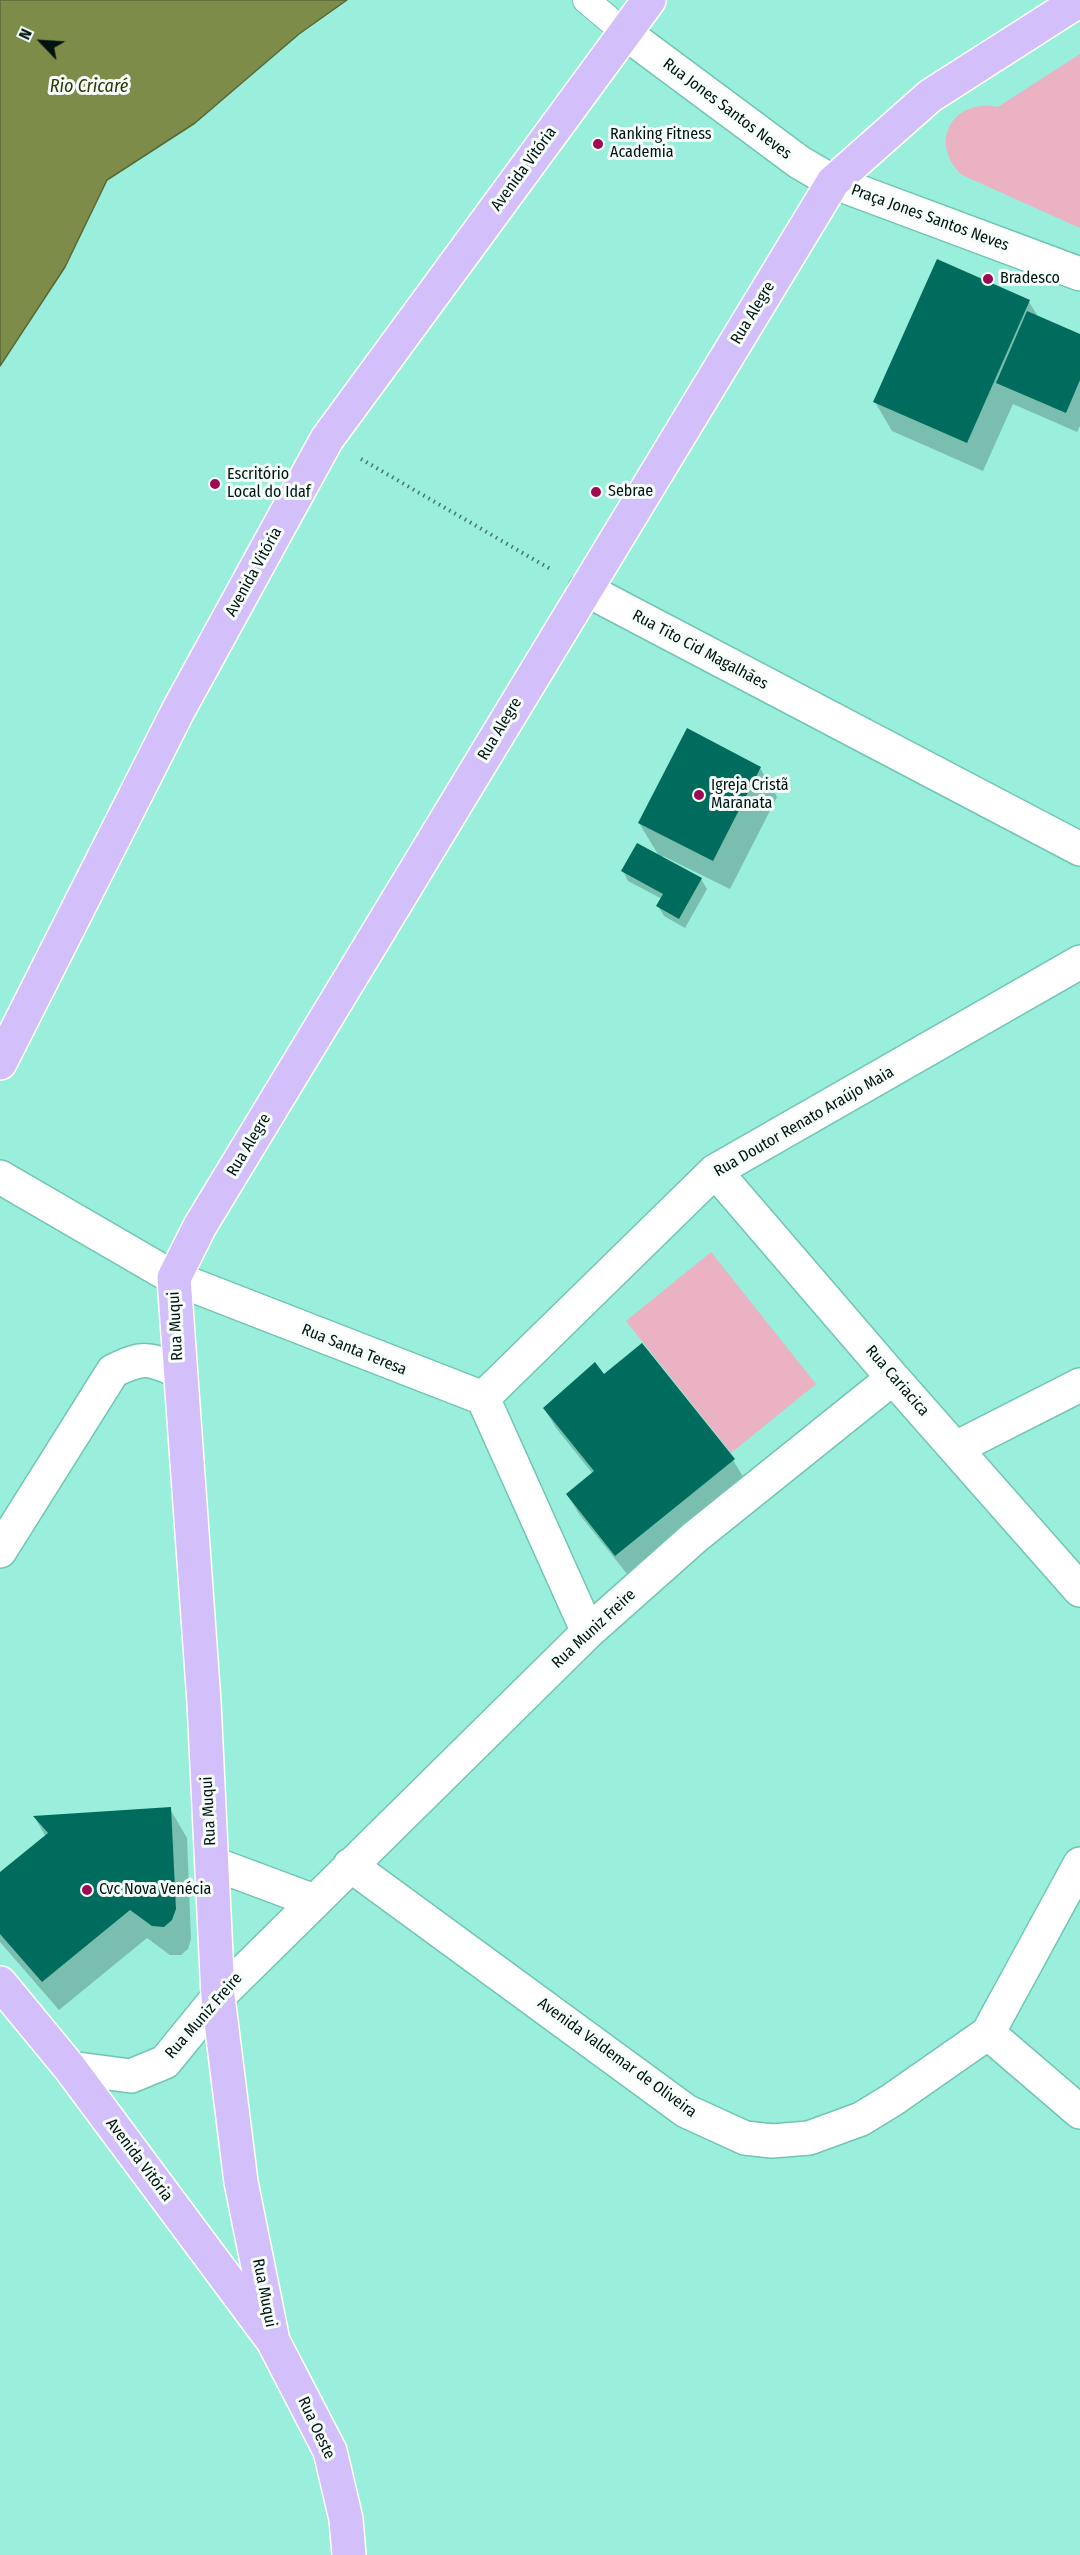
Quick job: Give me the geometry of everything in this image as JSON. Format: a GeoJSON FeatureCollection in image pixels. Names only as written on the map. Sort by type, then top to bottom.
{"type":"FeatureCollection","features":[{"type":"Feature","properties":{"kind":"main road","name":"Avenida Vitória"},"geometry":{"type":"LineString","coordinates":[[0,1063],[179,709],[327,439],[649,0]]}},
{"type":"Feature","properties":{"kind":"main road","name":"Praça Jones Santos Neves"},"geometry":{"type":"LineString","coordinates":[[832,182],[930,96],[1080,0]]}},
{"type":"Feature","properties":{"kind":"main road","name":"Rua Alegre"},"geometry":{"type":"LineString","coordinates":[[174,1278],[200,1226],[832,182]]}},
{"type":"Feature","properties":{"kind":"main road","name":"Rua Muqui"},"geometry":{"type":"LineString","coordinates":[[174,1278],[204,1702],[218,1997],[241,2182],[273,2341]]}},
{"type":"Feature","properties":{"kind":"main road","name":"Avenida Vitória"},"geometry":{"type":"LineString","coordinates":[[0,1983],[70,2068],[273,2341]]}},
{"type":"Feature","properties":{"kind":"main road","name":"Rua Oeste"},"geometry":{"type":"LineString","coordinates":[[273,2341],[330,2451],[346,2519],[349,2555]]}},
{"type":"Feature","properties":{"kind":"street"},"geometry":{"type":"LineString","coordinates":[[586,0],[624,32]]}},
{"type":"Feature","properties":{"kind":"street","name":"Rua Jones Santos Neves"},"geometry":{"type":"LineString","coordinates":[[624,32],[799,162],[832,182]]}},
{"type":"Feature","properties":{"kind":"street","name":"Praça Jones Santos Neves"},"geometry":{"type":"LineString","coordinates":[[832,182],[1080,274]]}},
{"type":"Feature","properties":{"kind":"street","name":"Rua Tito Cid Magalhães"},"geometry":{"type":"LineString","coordinates":[[585,589],[1080,849]]}},
{"type":"Feature","properties":{"kind":"street","name":"Rua Doutor Renato Araújo Maia"},"geometry":{"type":"LineString","coordinates":[[483,1398],[715,1171],[1080,962]]}},
{"type":"Feature","properties":{"kind":"street","name":"Rua Cariacica"},"geometry":{"type":"LineString","coordinates":[[715,1171],[1080,1590]]}},
{"type":"Feature","properties":{"kind":"street","name":"Rua Santa Teresa"},"geometry":{"type":"LineString","coordinates":[[0,1177],[174,1278],[483,1398]]}},
{"type":"Feature","properties":{"kind":"street"},"geometry":{"type":"LineString","coordinates":[[0,1551],[113,1371],[135,1360],[158,1361],[179,1372]]}},
{"type":"Feature","properties":{"kind":"street","name":"Rua Muniz Freire"},"geometry":{"type":"LineString","coordinates":[[70,2068],[131,2076],[165,2062],[218,1997],[588,1632],[695,1537],[893,1378]]}},
{"type":"Feature","properties":{"kind":"street"},"geometry":{"type":"LineString","coordinates":[[956,1448],[1080,1384]]}},
{"type":"Feature","properties":{"kind":"street"},"geometry":{"type":"LineString","coordinates":[[483,1398],[588,1632]]}},
{"type":"Feature","properties":{"kind":"street"},"geometry":{"type":"LineString","coordinates":[[212,1863],[314,1901]]}},
{"type":"Feature","properties":{"kind":"street","name":"Avenida Valdemar de Oliveira"},"geometry":{"type":"LineString","coordinates":[[350,1865],[686,2111],[745,2138],[772,2141],[808,2138],[861,2119],[937,2070],[988,2033],[1080,1864]]}},
{"type":"Feature","properties":{"kind":"street"},"geometry":{"type":"LineString","coordinates":[[988,2033],[1080,2112]]}},
{"type":"Feature","properties":{"kind":"path"},"geometry":{"type":"LineString","coordinates":[[327,439],[585,589]]}},
{"type":"Feature","properties":{"kind":"shaded area"},"geometry":{"type":"Polygon","coordinates":[[[1080,54],[1080,228],[962,175],[952,163],[947,150],[946,137],[957,116],[968,109],[982,106],[998,107],[1080,54]]]}},
{"type":"Feature","properties":{"kind":"shaded area"},"geometry":{"type":"Polygon","coordinates":[[[711,1252],[816,1384],[731,1453],[626,1321],[711,1252]]]}},
{"type":"Feature","properties":{"kind":"water","name":"Rio Cricaré"},"geometry":{"type":"Polygon","coordinates":[[[0,0],[347,0],[299,34],[195,123],[107,180],[65,267],[0,366],[0,0]]]}},
{"type":"Feature","properties":{"kind":"building"},"geometry":{"type":"Polygon","coordinates":[[[937,259],[1030,300],[967,443],[873,402],[937,259]]]}},
{"type":"Feature","properties":{"kind":"building"},"geometry":{"type":"Polygon","coordinates":[[[1027,311],[1080,334],[1080,380],[1066,413],[996,383],[1027,311]]]}},
{"type":"Feature","properties":{"kind":"building","name":"Igreja Cristã Maranata"},"geometry":{"type":"Polygon","coordinates":[[[687,728],[761,767],[713,861],[638,823],[687,728]]]}},
{"type":"Feature","properties":{"kind":"building"},"geometry":{"type":"Polygon","coordinates":[[[637,843],[702,878],[679,919],[656,906],[663,894],[621,871],[637,843]]]}},
{"type":"Feature","properties":{"kind":"building"},"geometry":{"type":"Polygon","coordinates":[[[642,1343],[735,1459],[615,1556],[566,1494],[594,1471],[543,1408],[595,1362],[604,1374],[642,1343]]]}},
{"type":"Feature","properties":{"kind":"building","name":"Cvc Nova Venécia"},"geometry":{"type":"Polygon","coordinates":[[[171,1807],[176,1909],[172,1920],[164,1927],[152,1926],[130,1910],[42,1982],[0,1934],[0,1872],[48,1833],[33,1816],[171,1807]]]}},
{"type":"Feature","properties":{"kind":"place","name":"Ranking Fitness Academia"},"geometry":{"type":"Point","coordinates":[598,144]}},
{"type":"Feature","properties":{"kind":"place","name":"Bradesco"},"geometry":{"type":"Point","coordinates":[988,279]}},
{"type":"Feature","properties":{"kind":"place","name":"Escritório Local do Idaf"},"geometry":{"type":"Point","coordinates":[215,484]}},
{"type":"Feature","properties":{"kind":"place","name":"Sebrae"},"geometry":{"type":"Point","coordinates":[596,492]}},
{"type":"Feature","properties":{"kind":"place","name":"Igreja Cristã Maranata"},"geometry":{"type":"Point","coordinates":[699,795]}},
{"type":"Feature","properties":{"kind":"place","name":"Cvc Nova Venécia"},"geometry":{"type":"Point","coordinates":[87,1890]}}]}
